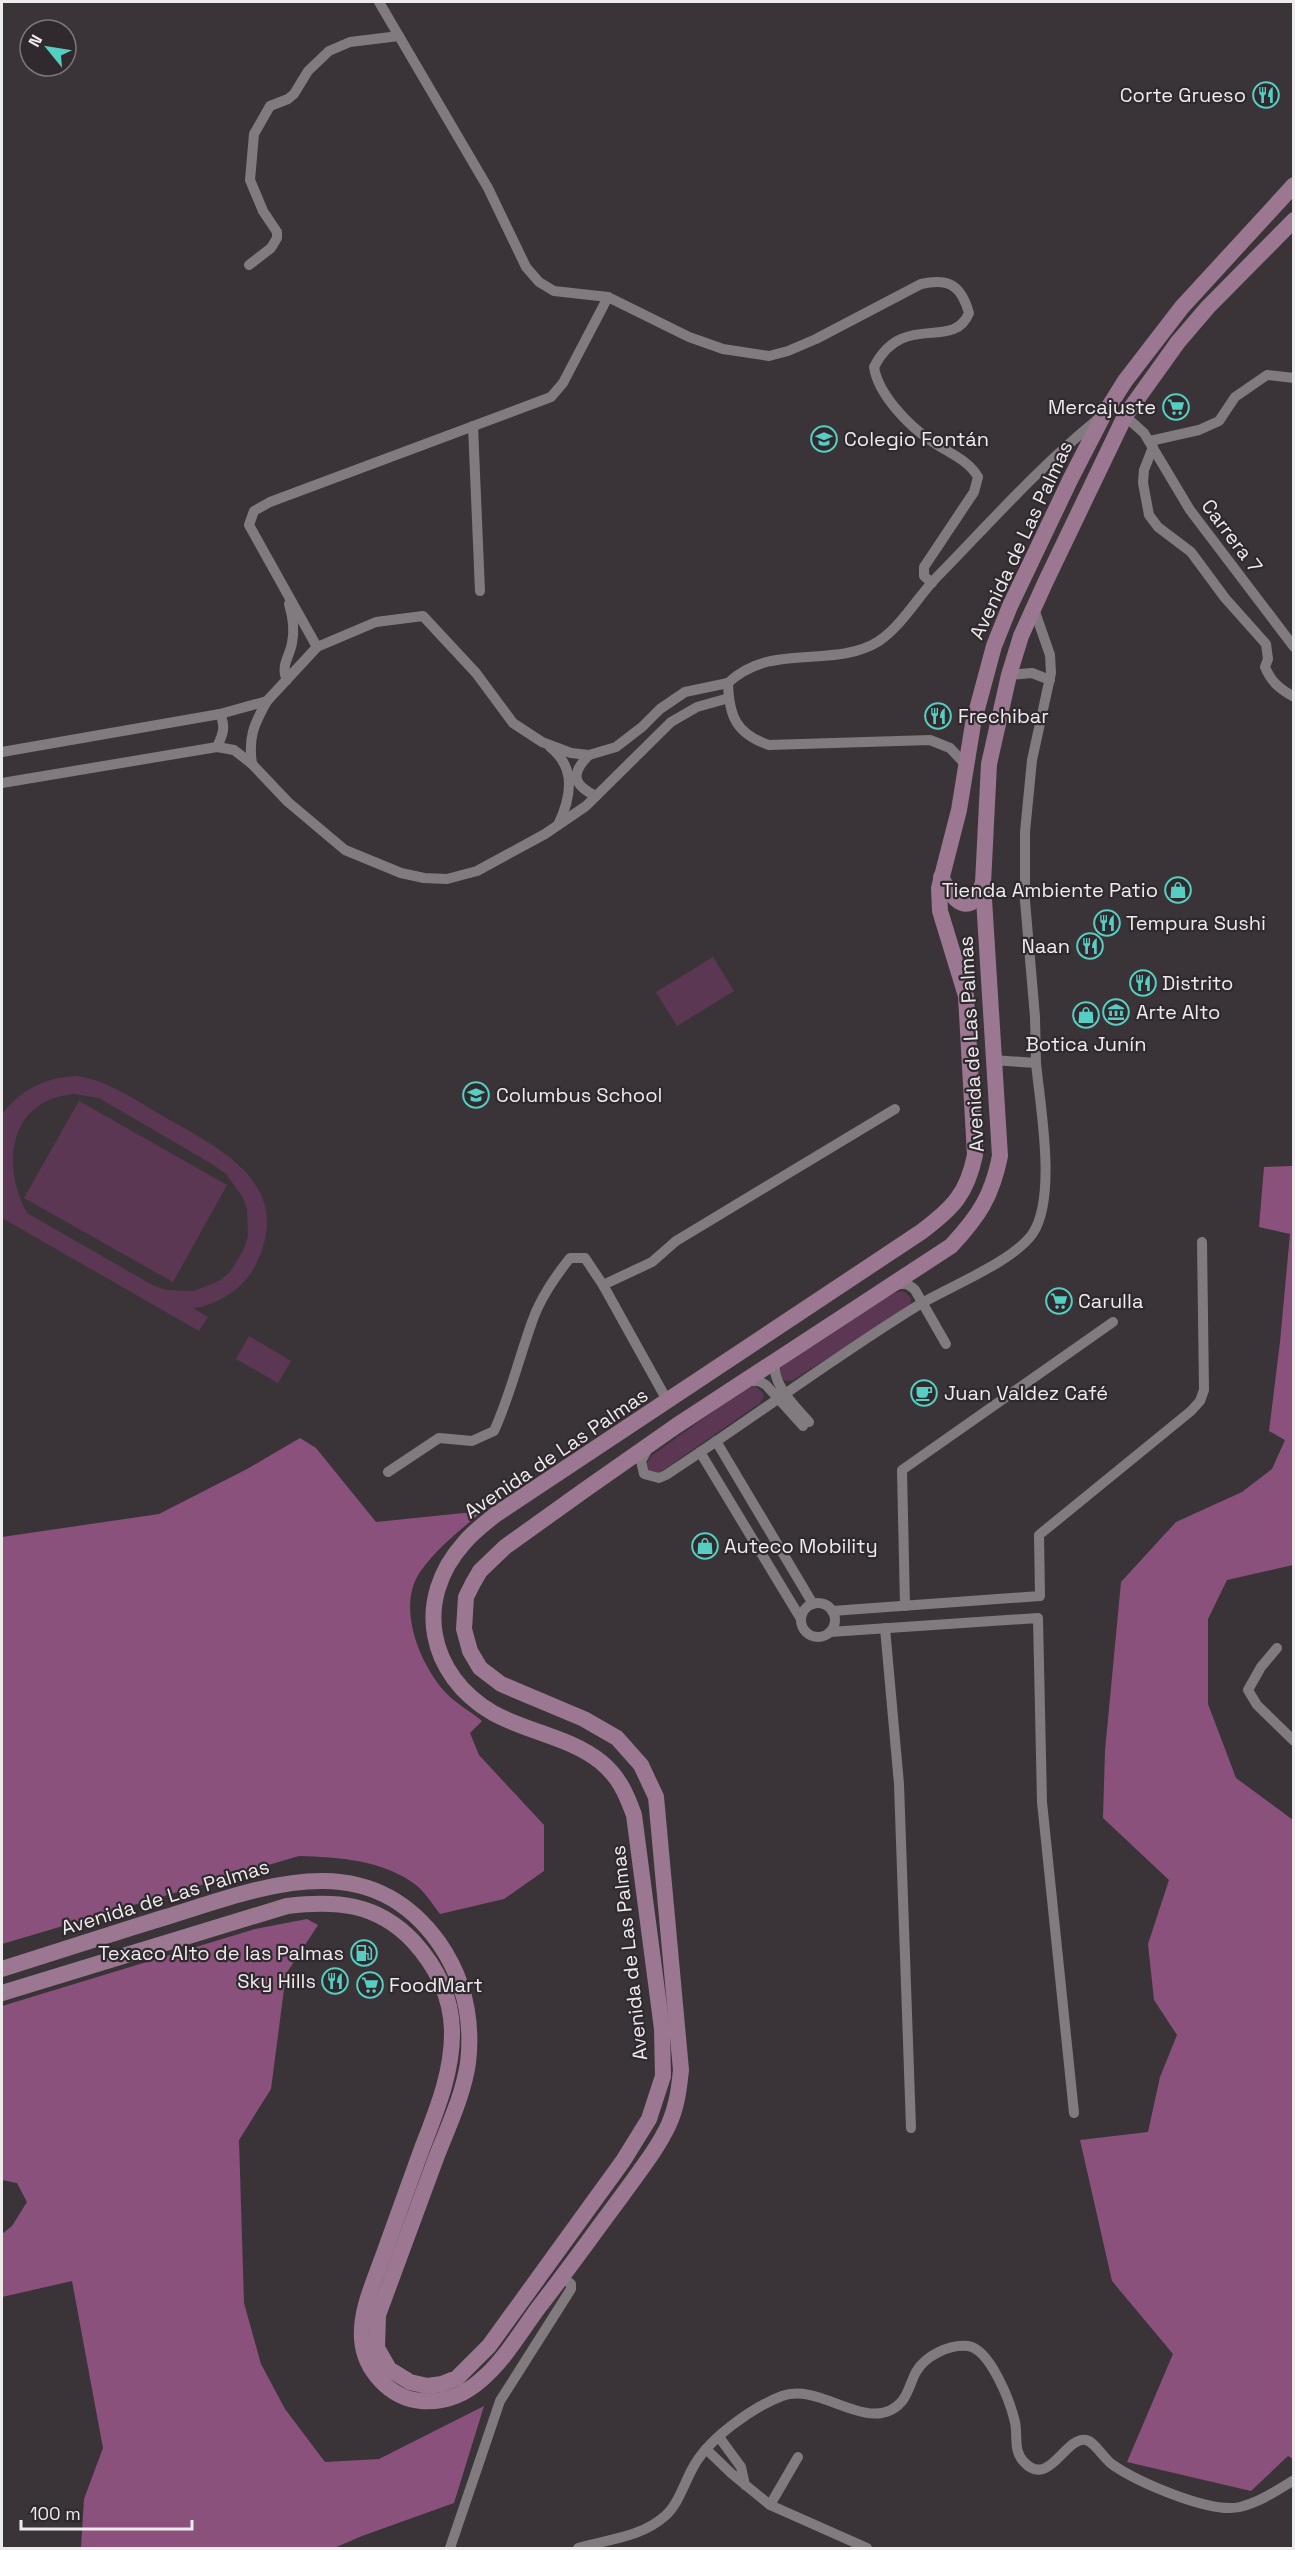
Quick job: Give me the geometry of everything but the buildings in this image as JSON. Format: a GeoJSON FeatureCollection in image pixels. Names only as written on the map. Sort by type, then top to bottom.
{"type":"FeatureCollection","features":[{"type":"Feature","properties":{"kind":"main road","name":"Avenida de Las Palmas"},"geometry":{"type":"LineString","coordinates":[[2,1969],[252,1890],[306,1880],[349,1883],[365,1888],[394,1901],[413,1915],[436,1939],[459,1980],[465,1997],[470,2045],[462,2091],[378,2315],[377,2348],[389,2369],[410,2382],[427,2386],[442,2384],[457,2378],[489,2346],[636,2141],[654,2108],[663,2076],[662,2028],[634,1815],[625,1788],[610,1770],[585,1750],[507,1720],[461,1690],[436,1649],[433,1615],[436,1598],[451,1561],[473,1533],[495,1515],[921,1232],[959,1200],[967,1185],[975,1155],[966,996],[940,911],[941,876],[959,810],[972,723],[994,646],[1034,555],[1103,416],[1125,381],[1166,327],[1293,185]]}},
{"type":"Feature","properties":{"kind":"main road","name":"Avenida de Las Palmas"},"geometry":{"type":"LineString","coordinates":[[2,1993],[287,1906],[328,1902],[345,1904],[377,1915],[408,1936],[431,1964],[445,1992],[452,2029],[447,2074],[440,2101],[369,2294],[363,2319],[362,2338],[365,2357],[373,2372],[387,2386],[402,2396],[429,2402],[455,2397],[483,2379],[562,2277],[657,2146],[669,2125],[679,2095],[680,2049],[656,1797],[641,1765],[617,1738],[584,1719],[501,1684],[480,1668],[470,1651],[464,1629],[466,1597],[472,1583],[492,1558],[658,1439],[951,1246],[978,1216],[994,1182],[1000,1156],[992,1060],[983,883],[989,764],[1009,675],[1034,609],[1178,342],[1208,307],[1293,220]]}},
{"type":"Feature","properties":{"kind":"main road"},"geometry":{"type":"LineString","coordinates":[[941,876],[949,894],[958,902],[967,903],[977,898],[983,883]]}},
{"type":"Feature","properties":{"kind":"street"},"geometry":{"type":"LineString","coordinates":[[378,2],[488,188],[526,267],[539,282],[554,291],[608,297],[689,337],[723,349],[770,356],[807,343],[921,284],[934,281],[949,283],[961,292],[969,313],[965,322],[952,332],[919,333],[899,338],[888,345],[874,367],[876,378],[904,416],[929,440],[974,469],[978,477],[974,492],[924,567],[924,576],[932,583]]}},
{"type":"Feature","properties":{"kind":"street"},"geometry":{"type":"LineString","coordinates":[[249,265],[271,248],[278,238],[250,180],[254,134],[270,106],[294,94],[308,71],[329,51],[350,42],[399,36]]}},
{"type":"Feature","properties":{"kind":"street"},"geometry":{"type":"LineString","coordinates":[[318,647],[249,525],[254,511],[270,502],[545,400],[557,392],[587,341],[608,297]]}},
{"type":"Feature","properties":{"kind":"street"},"geometry":{"type":"LineString","coordinates":[[1293,378],[1267,375],[1235,397],[1219,421],[1199,430],[1151,444],[1144,470],[1144,493],[1149,515],[1158,527],[1191,552],[1225,598],[1266,644],[1268,659],[1265,667],[1269,677],[1279,689],[1293,697]]}},
{"type":"Feature","properties":{"kind":"street"},"geometry":{"type":"LineString","coordinates":[[542,742],[571,753],[589,755],[616,747],[642,727],[660,709],[685,693],[729,683],[740,672],[768,661],[861,651],[892,630],[932,583],[1064,448],[1103,416]]}},
{"type":"Feature","properties":{"kind":"street","name":"Carrera 7"},"geometry":{"type":"LineString","coordinates":[[1135,424],[1151,444],[1190,510],[1293,647]]}},
{"type":"Feature","properties":{"kind":"street"},"geometry":{"type":"LineString","coordinates":[[473,426],[480,591]]}},
{"type":"Feature","properties":{"kind":"street"},"geometry":{"type":"LineString","coordinates":[[284,590],[294,625],[292,642],[283,669],[287,680]]}},
{"type":"Feature","properties":{"kind":"street"},"geometry":{"type":"LineString","coordinates":[[658,1439],[644,1454],[641,1461],[644,1474],[651,1478],[666,1475],[922,1303],[1002,1259],[1032,1234],[1040,1216],[1044,1179],[1044,1133],[1036,1063],[1035,1017],[1025,901],[1025,832],[1032,760],[1050,680],[1050,655],[1034,609]]}},
{"type":"Feature","properties":{"kind":"street"},"geometry":{"type":"LineString","coordinates":[[252,764],[250,750],[253,726],[267,701],[318,647],[376,622],[423,616],[476,673],[513,723],[557,753],[570,782],[567,806],[558,825]]}},
{"type":"Feature","properties":{"kind":"street"},"geometry":{"type":"LineString","coordinates":[[1009,675],[1032,673],[1050,680]]}},
{"type":"Feature","properties":{"kind":"street"},"geometry":{"type":"LineString","coordinates":[[729,683],[729,710],[742,731],[753,740],[769,745],[930,740],[950,748],[965,764]]}},
{"type":"Feature","properties":{"kind":"street"},"geometry":{"type":"LineString","coordinates":[[2,783],[217,747],[234,750],[252,764],[288,802],[345,850],[400,873],[424,878],[447,879],[477,871],[558,825],[586,806],[671,722],[697,707],[729,698]]}},
{"type":"Feature","properties":{"kind":"street"},"geometry":{"type":"LineString","coordinates":[[2,752],[220,714],[267,701]]}},
{"type":"Feature","properties":{"kind":"street"},"geometry":{"type":"LineString","coordinates":[[217,747],[224,732],[224,723],[220,714]]}},
{"type":"Feature","properties":{"kind":"street"},"geometry":{"type":"LineString","coordinates":[[589,755],[576,772],[576,781],[585,791],[596,796]]}},
{"type":"Feature","properties":{"kind":"street"},"geometry":{"type":"LineString","coordinates":[[992,1060],[1036,1063]]}},
{"type":"Feature","properties":{"kind":"street"},"geometry":{"type":"LineString","coordinates":[[603,1286],[652,1262],[676,1241],[895,1109]]}},
{"type":"Feature","properties":{"kind":"street"},"geometry":{"type":"LineString","coordinates":[[801,1619],[805,1610],[813,1604],[821,1604],[832,1611],[1040,1596],[1039,1535],[1191,1411],[1200,1401],[1204,1390],[1202,1242]]}},
{"type":"Feature","properties":{"kind":"street"},"geometry":{"type":"LineString","coordinates":[[388,1472],[439,1438],[472,1441],[494,1431],[507,1403],[532,1320],[552,1281],[570,1258],[585,1258],[668,1402]]}},
{"type":"Feature","properties":{"kind":"street"},"geometry":{"type":"LineString","coordinates":[[888,1286],[903,1283],[910,1285],[946,1344]]}},
{"type":"Feature","properties":{"kind":"street"},"geometry":{"type":"LineString","coordinates":[[905,1606],[903,1470],[1113,1322]]}},
{"type":"Feature","properties":{"kind":"street"},"geometry":{"type":"LineString","coordinates":[[777,1359],[774,1374],[783,1397]]}},
{"type":"Feature","properties":{"kind":"street"},"geometry":{"type":"LineString","coordinates":[[745,1381],[759,1382],[783,1397],[806,1424]]}},
{"type":"Feature","properties":{"kind":"street"},"geometry":{"type":"LineString","coordinates":[[716,1442],[813,1604]]}},
{"type":"Feature","properties":{"kind":"street"},"geometry":{"type":"LineString","coordinates":[[700,1452],[801,1619],[803,1629],[811,1636],[821,1637],[830,1632],[1038,1618],[1042,1802],[1074,2113]]}},
{"type":"Feature","properties":{"kind":"street"},"geometry":{"type":"LineString","coordinates":[[830,1632],[834,1624],[832,1611]]}},
{"type":"Feature","properties":{"kind":"street"},"geometry":{"type":"LineString","coordinates":[[885,1628],[900,1784],[911,2128]]}},
{"type":"Feature","properties":{"kind":"street"},"geometry":{"type":"LineString","coordinates":[[1277,1648],[1261,1667],[1248,1690],[1257,1705],[1293,1741]]}},
{"type":"Feature","properties":{"kind":"street"},"geometry":{"type":"LineString","coordinates":[[450,2548],[500,2401],[572,2289],[571,2284],[562,2277]]}},
{"type":"Feature","properties":{"kind":"street"},"geometry":{"type":"LineString","coordinates":[[578,2548],[622,2538],[647,2529],[666,2515],[695,2463],[706,2449],[718,2437],[763,2404],[786,2395],[808,2395],[869,2414],[889,2411],[903,2401],[916,2372],[929,2358],[948,2348],[965,2346],[976,2348],[992,2365],[1015,2422],[1019,2455],[1026,2464],[1036,2469],[1048,2467],[1074,2442],[1085,2440],[1093,2444],[1110,2463],[1126,2473],[1208,2505],[1237,2508],[1258,2502],[1293,2480]]}},
{"type":"Feature","properties":{"kind":"street"},"geometry":{"type":"LineString","coordinates":[[718,2437],[741,2467],[745,2485]]}},
{"type":"Feature","properties":{"kind":"street"},"geometry":{"type":"LineString","coordinates":[[706,2449],[770,2505],[788,2515],[867,2548]]}},
{"type":"Feature","properties":{"kind":"street"},"geometry":{"type":"LineString","coordinates":[[770,2505],[798,2457]]}},
{"type":"Feature","properties":{"kind":"shaded area"},"geometry":{"type":"Polygon","coordinates":[[[713,957],[734,991],[677,1026],[656,992],[713,957]]]}},
{"type":"Feature","properties":{"kind":"shaded area"},"geometry":{"type":"Polygon","coordinates":[[[64,1077],[88,1078],[132,1097],[228,1156],[246,1173],[259,1191],[266,1213],[265,1237],[255,1266],[237,1289],[212,1303],[193,1308],[208,1317],[199,1331],[2,1218],[2,1114],[34,1086],[64,1077]],[[75,1094],[53,1098],[36,1107],[24,1120],[16,1137],[13,1155],[14,1174],[27,1213],[154,1286],[167,1290],[194,1291],[219,1281],[230,1272],[244,1249],[248,1236],[247,1209],[242,1196],[226,1174],[212,1164],[99,1098],[75,1094]]]}},
{"type":"Feature","properties":{"kind":"shaded area"},"geometry":{"type":"Polygon","coordinates":[[[79,1101],[227,1185],[173,1282],[24,1198],[79,1101]]]}},
{"type":"Feature","properties":{"kind":"shaded area"},"geometry":{"type":"Polygon","coordinates":[[[1293,1166],[1293,1565],[1227,1580],[1208,1619],[1208,1704],[1236,1778],[1293,1820],[1293,2459],[1288,2456],[1251,2491],[1127,2462],[1173,2354],[1112,2281],[1080,2140],[1148,2132],[1160,2077],[1177,2035],[1154,2000],[1148,1944],[1169,1880],[1103,1818],[1105,1751],[1121,1582],[1176,1522],[1242,1492],[1272,1469],[1285,1440],[1269,1431],[1290,1234],[1259,1227],[1264,1167],[1293,1166]]]}},
{"type":"Feature","properties":{"kind":"shaded area"},"geometry":{"type":"Polygon","coordinates":[[[903,1291],[911,1298],[910,1306],[793,1380],[786,1381],[780,1377],[781,1366],[894,1293],[903,1291]]]}},
{"type":"Feature","properties":{"kind":"shaded area"},"geometry":{"type":"Polygon","coordinates":[[[249,1336],[291,1361],[278,1383],[236,1359],[249,1336]]]}},
{"type":"Feature","properties":{"kind":"shaded area"},"geometry":{"type":"Polygon","coordinates":[[[755,1386],[764,1396],[760,1403],[659,1473],[653,1474],[645,1467],[650,1457],[746,1388],[755,1386]]]}},
{"type":"Feature","properties":{"kind":"shaded area"},"geometry":{"type":"Polygon","coordinates":[[[300,1438],[316,1448],[376,1522],[483,1511],[442,1547],[420,1572],[413,1586],[410,1602],[411,1618],[420,1651],[436,1680],[449,1696],[482,1721],[470,1733],[479,1755],[544,1825],[544,1871],[504,1899],[440,1914],[416,1885],[389,1870],[345,1859],[299,1856],[2,1944],[2,1537],[159,1514],[247,1469],[300,1438]]]}},
{"type":"Feature","properties":{"kind":"shaded area"},"geometry":{"type":"Polygon","coordinates":[[[307,1919],[318,1925],[286,1974],[271,2089],[239,2140],[244,2303],[261,2364],[285,2409],[325,2462],[379,2459],[484,2406],[454,2503],[334,2548],[81,2548],[84,2499],[103,2448],[72,2281],[2,2297],[2,2234],[12,2226],[27,2202],[17,2183],[2,2180],[2,2006],[255,1929],[307,1919]]]}},
{"type":"Feature","properties":{"kind":"place","name":"Corte Grueso"},"geometry":{"type":"Point","coordinates":[1266,95]}},
{"type":"Feature","properties":{"kind":"place","name":"Mercajuste"},"geometry":{"type":"Point","coordinates":[1176,407]}},
{"type":"Feature","properties":{"kind":"place","name":"Colegio Fontán"},"geometry":{"type":"Point","coordinates":[824,439]}},
{"type":"Feature","properties":{"kind":"place","name":"Frechibar"},"geometry":{"type":"Point","coordinates":[938,716]}},
{"type":"Feature","properties":{"kind":"place","name":"Tienda Ambiente Patio"},"geometry":{"type":"Point","coordinates":[1178,890]}},
{"type":"Feature","properties":{"kind":"place","name":"Tempura Sushi"},"geometry":{"type":"Point","coordinates":[1107,923]}},
{"type":"Feature","properties":{"kind":"place","name":"Naan"},"geometry":{"type":"Point","coordinates":[1090,946]}},
{"type":"Feature","properties":{"kind":"place","name":"Distrito"},"geometry":{"type":"Point","coordinates":[1143,983]}},
{"type":"Feature","properties":{"kind":"place","name":"Arte Alto"},"geometry":{"type":"Point","coordinates":[1116,1012]}},
{"type":"Feature","properties":{"kind":"place","name":"Botica Junín"},"geometry":{"type":"Point","coordinates":[1086,1015]}},
{"type":"Feature","properties":{"kind":"place","name":"Columbus School"},"geometry":{"type":"Point","coordinates":[476,1095]}},
{"type":"Feature","properties":{"kind":"place","name":"Carulla"},"geometry":{"type":"Point","coordinates":[1059,1301]}},
{"type":"Feature","properties":{"kind":"place","name":"Juan Valdez Café"},"geometry":{"type":"Point","coordinates":[924,1393]}},
{"type":"Feature","properties":{"kind":"place","name":"Auteco Mobility"},"geometry":{"type":"Point","coordinates":[705,1546]}},
{"type":"Feature","properties":{"kind":"place","name":"Texaco Alto de las Palmas"},"geometry":{"type":"Point","coordinates":[364,1953]}},
{"type":"Feature","properties":{"kind":"place","name":"Sky Hills"},"geometry":{"type":"Point","coordinates":[335,1981]}},
{"type":"Feature","properties":{"kind":"place","name":"FoodMart"},"geometry":{"type":"Point","coordinates":[370,1985]}}]}
